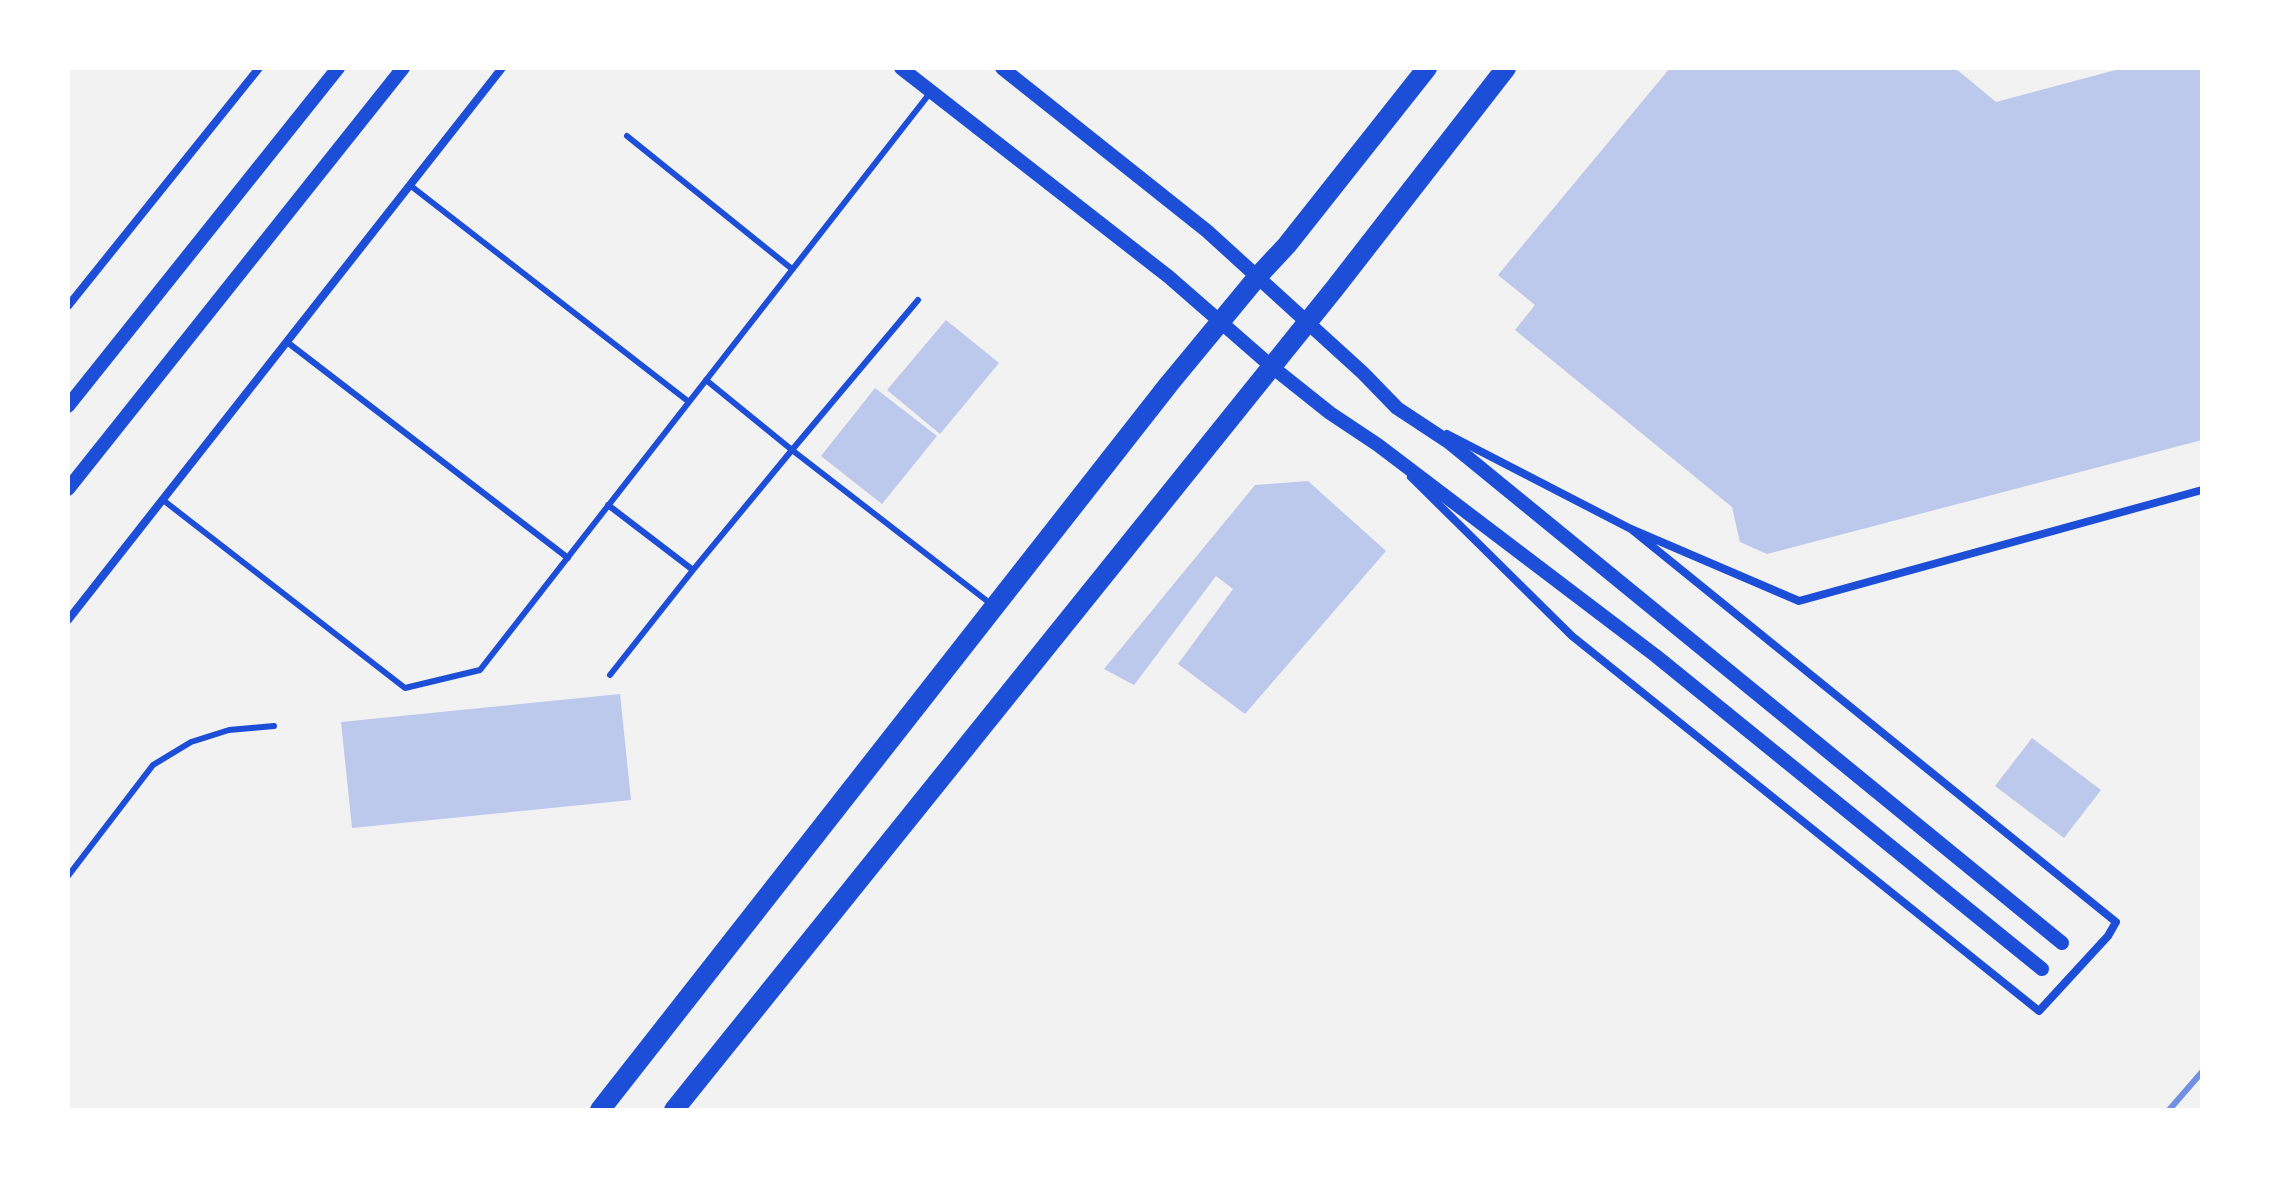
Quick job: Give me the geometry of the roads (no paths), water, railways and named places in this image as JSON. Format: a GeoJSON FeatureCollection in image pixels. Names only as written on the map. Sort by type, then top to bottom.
{"type":"FeatureCollection","features":[{"type":"Feature","properties":{"kind":"main road"},"geometry":{"type":"LineString","coordinates":[[600,1110],[994,606],[1221,320],[1287,245],[1427,68]]}},
{"type":"Feature","properties":{"kind":"main road"},"geometry":{"type":"LineString","coordinates":[[674,1110],[1308,321],[1506,68]]}},
{"type":"Feature","properties":{"kind":"street"},"geometry":{"type":"LineString","coordinates":[[68,306],[259,68]]}},
{"type":"Feature","properties":{"kind":"street"},"geometry":{"type":"LineString","coordinates":[[68,406],[338,68]]}},
{"type":"Feature","properties":{"kind":"street"},"geometry":{"type":"LineString","coordinates":[[68,489],[403,68]]}},
{"type":"Feature","properties":{"kind":"street"},"geometry":{"type":"LineString","coordinates":[[68,620],[502,68]]}},
{"type":"Feature","properties":{"kind":"street"},"geometry":{"type":"LineString","coordinates":[[901,68],[1221,320],[1271,366],[1330,413],[1378,445],[1656,656],[2042,969]]}},
{"type":"Feature","properties":{"kind":"street"},"geometry":{"type":"LineString","coordinates":[[1002,68],[1259,275],[1397,408],[1450,443],[2062,943]]}},
{"type":"Feature","properties":{"kind":"street"},"geometry":{"type":"LineString","coordinates":[[1397,408],[1631,529],[1799,601],[2202,490]]}},
{"type":"Feature","properties":{"kind":"street"},"geometry":{"type":"LineString","coordinates":[[1378,445],[1572,636],[2039,1011],[2108,936],[2116,922],[1631,529]]}},
{"type":"Feature","properties":{"kind":"lane"},"geometry":{"type":"LineString","coordinates":[[163,500],[405,688],[480,670],[932,90]]}},
{"type":"Feature","properties":{"kind":"lane"},"geometry":{"type":"LineString","coordinates":[[627,136],[792,269]]}},
{"type":"Feature","properties":{"kind":"lane"},"geometry":{"type":"LineString","coordinates":[[411,186],[689,402]]}},
{"type":"Feature","properties":{"kind":"lane"},"geometry":{"type":"LineString","coordinates":[[610,675],[693,570],[918,300]]}},
{"type":"Feature","properties":{"kind":"lane"},"geometry":{"type":"LineString","coordinates":[[287,342],[568,558]]}},
{"type":"Feature","properties":{"kind":"lane"},"geometry":{"type":"LineString","coordinates":[[706,380],[994,606]]}},
{"type":"Feature","properties":{"kind":"lane"},"geometry":{"type":"LineString","coordinates":[[608,505],[693,570]]}},
{"type":"Feature","properties":{"kind":"lane"},"geometry":{"type":"LineString","coordinates":[[68,876],[153,765],[191,742],[229,730],[274,726]]}},
{"type":"Feature","properties":{"kind":"railway"},"geometry":{"type":"LineString","coordinates":[[2169,1110],[2202,1072]]}}]}
